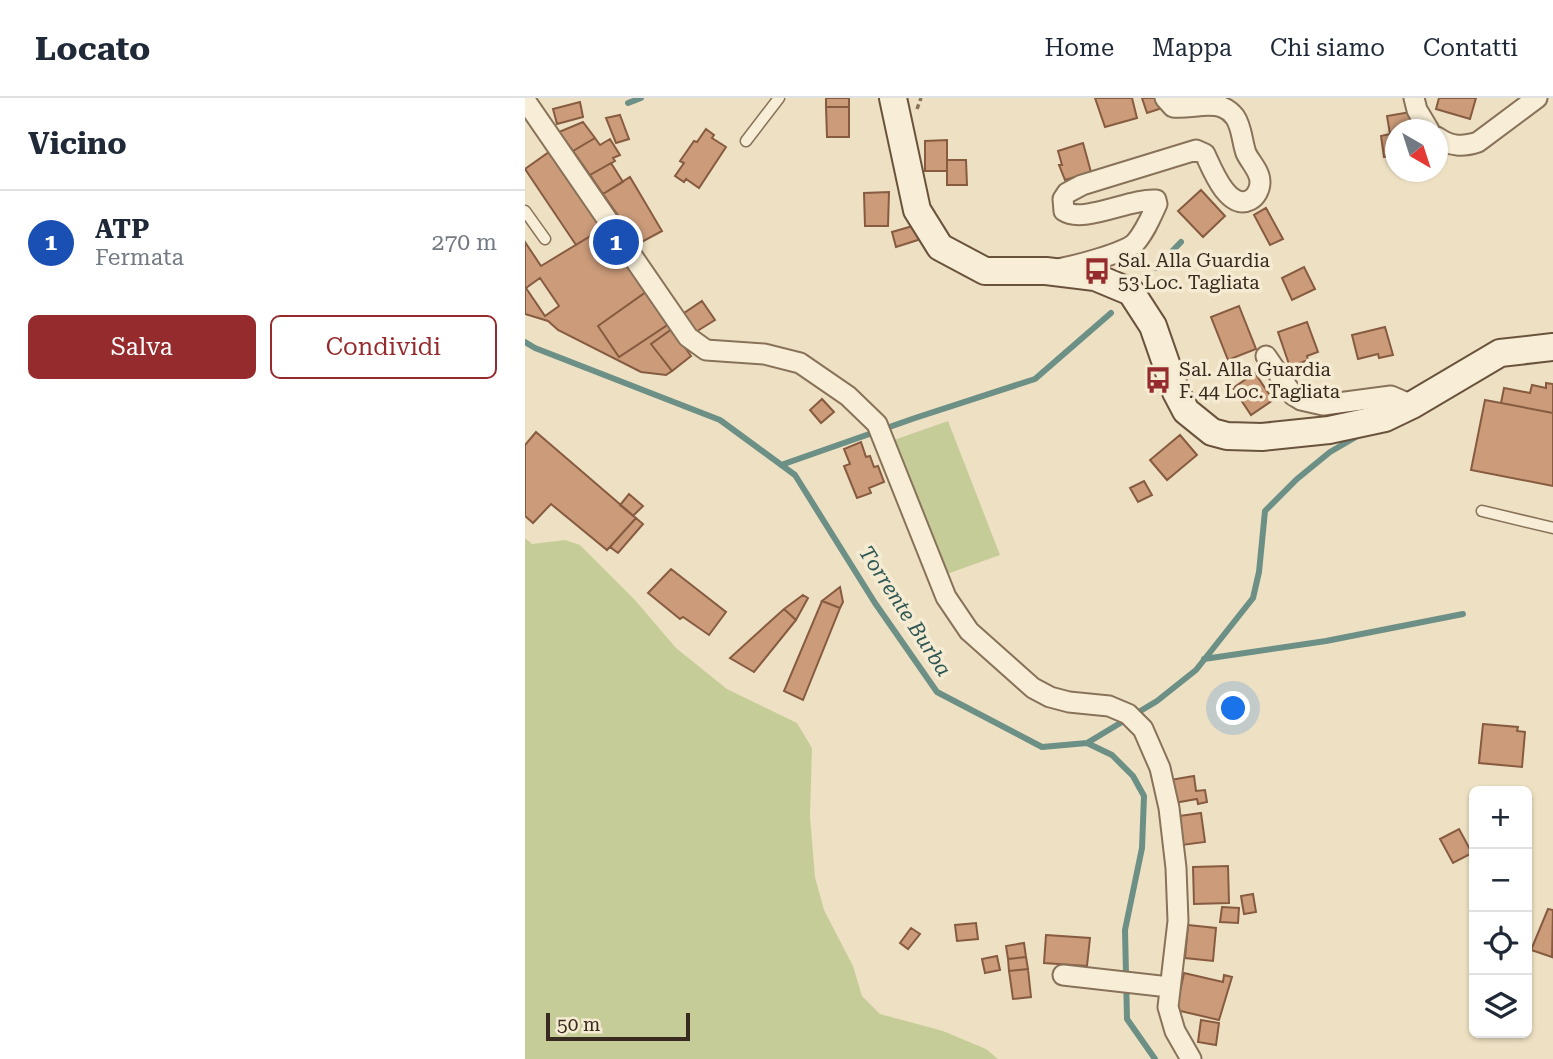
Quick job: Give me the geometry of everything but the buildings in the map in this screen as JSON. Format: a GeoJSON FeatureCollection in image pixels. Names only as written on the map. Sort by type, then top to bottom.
{"type":"FeatureCollection","features":[{"type":"Feature","properties":{"kind":"main road"},"geometry":{"type":"LineString","coordinates":[[893,98],[917,210],[940,247],[985,271],[1047,271],[1095,277],[1131,292],[1153,326],[1176,392],[1186,411],[1212,432],[1227,436],[1262,437],[1329,430],[1385,418],[1500,353],[1553,347]]}},
{"type":"Feature","properties":{"kind":"street"},"geometry":{"type":"LineString","coordinates":[[1047,271],[1078,265],[1131,246],[1144,229],[1157,204],[1156,200],[1143,199],[1080,215],[1067,214],[1064,211],[1063,199],[1067,193],[1082,185],[1196,150],[1205,154],[1215,177],[1235,200],[1251,200],[1258,192],[1259,174],[1249,160],[1239,125],[1231,113],[1215,106],[1173,107],[1165,98]]}},
{"type":"Feature","properties":{"kind":"street"},"geometry":{"type":"LineString","coordinates":[[1414,98],[1422,119]]}},
{"type":"Feature","properties":{"kind":"street"},"geometry":{"type":"LineString","coordinates":[[1448,142],[1457,146],[1478,142],[1537,98]]}},
{"type":"Feature","properties":{"kind":"street"},"geometry":{"type":"LineString","coordinates":[[525,100],[688,337],[706,350],[764,354],[800,363],[848,396],[877,424],[946,597],[969,631],[1033,688],[1050,697],[1069,702],[1109,706],[1128,714],[1143,729],[1160,768],[1169,808],[1176,868],[1178,921],[1168,1007],[1175,1031],[1191,1059]]}},
{"type":"Feature","properties":{"kind":"street"},"geometry":{"type":"LineString","coordinates":[[1266,356],[1293,395],[1301,400],[1323,405],[1391,397],[1412,405]]}},
{"type":"Feature","properties":{"kind":"street"},"geometry":{"type":"LineString","coordinates":[[1063,975],[1169,987]]}},
{"type":"Feature","properties":{"kind":"lane"},"geometry":{"type":"LineString","coordinates":[[746,141],[779,98]]}},
{"type":"Feature","properties":{"kind":"lane"},"geometry":{"type":"LineString","coordinates":[[525,211],[545,239]]}},
{"type":"Feature","properties":{"kind":"lane"},"geometry":{"type":"LineString","coordinates":[[1482,510],[1553,528]]}},
{"type":"Feature","properties":{"kind":"green space"},"geometry":{"type":"Polygon","coordinates":[[[948,421],[1000,555],[947,574],[894,440],[948,421]]]}},
{"type":"Feature","properties":{"kind":"green space"},"geometry":{"type":"Polygon","coordinates":[[[525,538],[532,544],[565,540],[580,545],[635,600],[676,648],[727,689],[797,723],[812,748],[810,816],[815,877],[824,910],[853,966],[862,996],[880,1014],[943,1031],[986,1049],[998,1059],[525,1059],[525,538]]]}},
{"type":"Feature","properties":{"kind":"waterway"},"geometry":{"type":"LineString","coordinates":[[628,103],[641,98]]}},
{"type":"Feature","properties":{"kind":"waterway"},"geometry":{"type":"LineString","coordinates":[[1156,268],[1181,242]]}},
{"type":"Feature","properties":{"kind":"waterway"},"geometry":{"type":"LineString","coordinates":[[781,465],[1035,379],[1111,313]]}},
{"type":"Feature","properties":{"kind":"waterway","name":"Torrente Burba"},"geometry":{"type":"LineString","coordinates":[[525,342],[720,420],[795,475],[875,603],[937,692],[1042,747],[1087,743],[1112,755],[1133,776],[1144,796],[1142,848],[1125,930],[1127,1019],[1155,1059]]}},
{"type":"Feature","properties":{"kind":"waterway"},"geometry":{"type":"LineString","coordinates":[[1087,743],[1157,701],[1196,670],[1253,598],[1259,572],[1265,511],[1297,479],[1330,452],[1361,434]]}},
{"type":"Feature","properties":{"kind":"waterway"},"geometry":{"type":"LineString","coordinates":[[1204,659],[1326,641],[1463,614]]}},
{"type":"Feature","properties":{"kind":"place","name":"ATP"},"geometry":{"type":"Point","coordinates":[616,242]}},
{"type":"Feature","properties":{"kind":"place","name":"Sal. Alla Guardia 53 Loc. Tagliata"},"geometry":{"type":"Point","coordinates":[1097,271]}},
{"type":"Feature","properties":{"kind":"place","name":"Sal. Alla Guardia F. 44 Loc. Tagliata"},"geometry":{"type":"Point","coordinates":[1158,380]}}]}
